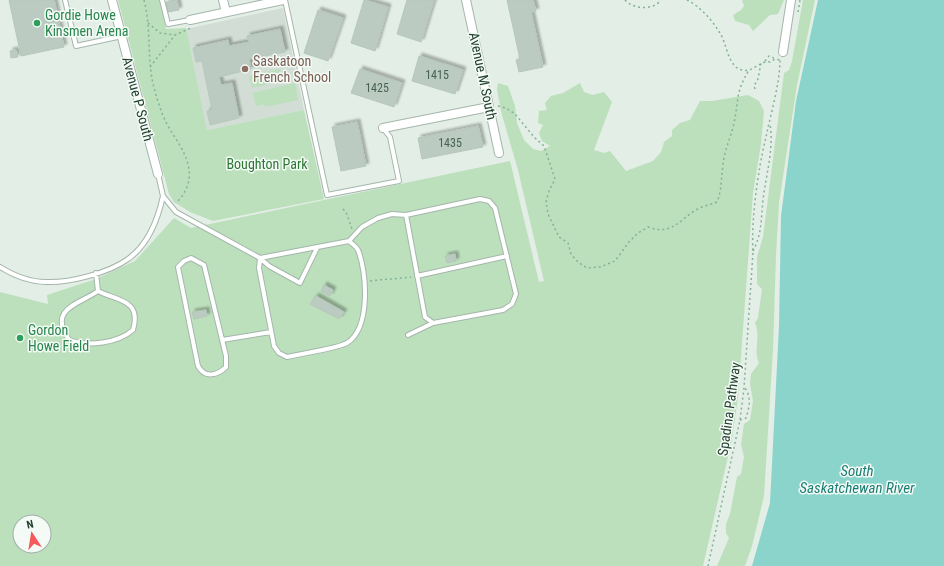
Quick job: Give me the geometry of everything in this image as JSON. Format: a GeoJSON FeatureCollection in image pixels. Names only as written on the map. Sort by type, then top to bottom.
{"type":"FeatureCollection","features":[{"type":"Feature","properties":{"kind":"street","name":"Avenue P South"},"geometry":{"type":"LineString","coordinates":[[112,0],[158,174]]}},
{"type":"Feature","properties":{"kind":"street"},"geometry":{"type":"LineString","coordinates":[[223,0],[226,12]]}},
{"type":"Feature","properties":{"kind":"street"},"geometry":{"type":"LineString","coordinates":[[192,20],[284,0]]}},
{"type":"Feature","properties":{"kind":"street","name":"Avenue M South"},"geometry":{"type":"LineString","coordinates":[[466,0],[499,153]]}},
{"type":"Feature","properties":{"kind":"street"},"geometry":{"type":"LineString","coordinates":[[781,56],[791,0]]}},
{"type":"Feature","properties":{"kind":"street"},"geometry":{"type":"LineString","coordinates":[[383,128],[489,107]]}},
{"type":"Feature","properties":{"kind":"lane"},"geometry":{"type":"LineString","coordinates":[[65,0],[76,46],[122,36]]}},
{"type":"Feature","properties":{"kind":"lane"},"geometry":{"type":"LineString","coordinates":[[162,0],[168,24],[192,20]]}},
{"type":"Feature","properties":{"kind":"lane"},"geometry":{"type":"LineString","coordinates":[[284,0],[327,196],[399,181],[390,137],[383,128]]}},
{"type":"Feature","properties":{"kind":"lane"},"geometry":{"type":"LineString","coordinates":[[0,267],[22,278],[46,282],[74,279],[96,273],[129,259],[144,242],[157,221],[163,196],[158,174]]}},
{"type":"Feature","properties":{"kind":"lane"},"geometry":{"type":"LineString","coordinates":[[163,196],[176,212],[260,258],[269,266],[300,283],[317,248]]}},
{"type":"Feature","properties":{"kind":"lane"},"geometry":{"type":"LineString","coordinates":[[260,258],[349,241],[362,227],[378,218],[392,214],[406,215],[480,199],[489,201],[495,208],[516,294],[512,304],[503,310],[433,323],[408,335]]}},
{"type":"Feature","properties":{"kind":"lane"},"geometry":{"type":"LineString","coordinates":[[406,215],[425,318],[433,323]]}},
{"type":"Feature","properties":{"kind":"lane"},"geometry":{"type":"LineString","coordinates":[[260,258],[259,268],[274,346],[279,352],[287,357],[347,343],[356,334],[361,323],[365,297],[364,282],[362,265],[357,248],[349,241]]}},
{"type":"Feature","properties":{"kind":"lane"},"geometry":{"type":"LineString","coordinates":[[417,276],[507,256]]}},
{"type":"Feature","properties":{"kind":"lane"},"geometry":{"type":"LineString","coordinates":[[191,258],[204,265],[222,340],[226,356],[226,367],[219,374],[205,374],[198,366],[178,276],[178,267],[184,261],[191,258]]}},
{"type":"Feature","properties":{"kind":"lane"},"geometry":{"type":"LineString","coordinates":[[96,273],[98,291]]}},
{"type":"Feature","properties":{"kind":"lane"},"geometry":{"type":"LineString","coordinates":[[98,291],[127,302],[135,316],[134,330],[120,339],[83,343],[69,340],[64,334],[62,325],[67,309],[73,303],[88,298],[98,291]]}},
{"type":"Feature","properties":{"kind":"lane"},"geometry":{"type":"LineString","coordinates":[[222,340],[271,332]]}},
{"type":"Feature","properties":{"kind":"path"},"geometry":{"type":"LineString","coordinates":[[144,0],[148,23],[150,67],[159,104],[168,125],[181,146],[190,172],[184,193],[172,207]]}},
{"type":"Feature","properties":{"kind":"path"},"geometry":{"type":"LineString","coordinates":[[625,0],[627,3],[645,8],[658,4],[661,0]]}},
{"type":"Feature","properties":{"kind":"path"},"geometry":{"type":"LineString","coordinates":[[687,0],[701,10],[715,25],[722,36],[731,61],[737,68],[749,70]]}},
{"type":"Feature","properties":{"kind":"path"},"geometry":{"type":"LineString","coordinates":[[148,23],[160,33],[176,35],[191,29],[192,20]]}},
{"type":"Feature","properties":{"kind":"path"},"geometry":{"type":"LineString","coordinates":[[150,67],[176,35]]}},
{"type":"Feature","properties":{"kind":"path"},"geometry":{"type":"LineString","coordinates":[[497,102],[498,107],[506,108],[515,114],[534,137],[544,146],[555,179],[548,191],[546,202],[548,214],[559,237],[568,243],[571,254],[578,262],[587,268],[600,267],[615,261],[629,242],[648,227],[654,230],[671,228],[697,209],[717,202],[720,193],[723,166],[734,121],[740,85],[749,70],[765,61],[769,56],[775,59]]}},
{"type":"Feature","properties":{"kind":"path"},"geometry":{"type":"LineString","coordinates":[[765,61],[770,62],[781,56]]}},
{"type":"Feature","properties":{"kind":"path","name":"Spadina Pathway"},"geometry":{"type":"LineString","coordinates":[[708,566],[740,420],[744,388],[753,252],[752,239],[762,158],[770,122],[781,56]]}},
{"type":"Feature","properties":{"kind":"path"},"geometry":{"type":"LineString","coordinates":[[755,89],[754,86],[758,79],[761,63]]}},
{"type":"Feature","properties":{"kind":"path","name":"Spadina Pathway"},"geometry":{"type":"LineString","coordinates":[[753,252],[760,238],[763,200],[772,140],[770,122]]}},
{"type":"Feature","properties":{"kind":"path"},"geometry":{"type":"LineString","coordinates":[[343,209],[346,212],[350,225],[356,234]]}},
{"type":"Feature","properties":{"kind":"path"},"geometry":{"type":"LineString","coordinates":[[364,282],[389,278],[394,280],[417,276]]}},
{"type":"Feature","properties":{"kind":"path"},"geometry":{"type":"LineString","coordinates":[[740,420],[746,418],[750,398],[744,388]]}},
{"type":"Feature","properties":{"kind":"shaded area","name":"Saskatoon French School"},"geometry":{"type":"Polygon","coordinates":[[[283,8],[304,110],[207,130],[186,29],[283,8]]]}},
{"type":"Feature","properties":{"kind":"green space","name":"Boughton Park"},"geometry":{"type":"Polygon","coordinates":[[[118,0],[160,0],[166,29],[186,28],[207,130],[304,110],[324,199],[213,221],[190,212],[174,202],[169,194],[118,0]]]}},
{"type":"Feature","properties":{"kind":"green space"},"geometry":{"type":"Polygon","coordinates":[[[742,0],[784,0],[778,14],[770,15],[753,31],[749,25],[735,21],[733,15],[744,6],[742,0]]]}},
{"type":"Feature","properties":{"kind":"green space"},"geometry":{"type":"Polygon","coordinates":[[[803,0],[815,0],[797,85],[779,203],[773,350],[764,496],[752,546],[745,566],[717,566],[729,538],[726,533],[726,524],[730,514],[737,477],[741,474],[744,457],[741,444],[744,424],[750,420],[753,401],[750,384],[751,374],[759,363],[757,358],[757,328],[755,323],[758,318],[762,289],[757,284],[757,257],[763,237],[784,73],[789,70],[792,61],[803,0]]]}},
{"type":"Feature","properties":{"kind":"green space"},"geometry":{"type":"Polygon","coordinates":[[[280,69],[283,81],[252,88],[249,76],[280,69]]]}},
{"type":"Feature","properties":{"kind":"green space"},"geometry":{"type":"Polygon","coordinates":[[[295,83],[298,100],[265,107],[264,104],[256,106],[253,93],[295,83]]]}},
{"type":"Feature","properties":{"kind":"green space"},"geometry":{"type":"Polygon","coordinates":[[[498,83],[508,86],[515,106],[517,123],[524,140],[533,149],[541,151],[550,146],[542,141],[539,133],[543,125],[538,123],[539,111],[547,110],[545,103],[551,96],[563,93],[580,83],[584,92],[593,95],[604,92],[612,102],[594,150],[604,153],[610,151],[626,171],[653,161],[661,152],[664,142],[672,136],[672,130],[680,123],[690,120],[700,101],[712,101],[748,95],[759,101],[764,111],[761,144],[753,193],[738,397],[732,439],[703,566],[0,566],[0,292],[48,304],[47,295],[96,279],[135,261],[174,218],[191,228],[510,161],[539,282],[544,281],[518,170],[502,115],[497,90],[498,83]]]}},
{"type":"Feature","properties":{"kind":"water","name":"South Saskatchewan River"},"geometry":{"type":"Polygon","coordinates":[[[818,0],[944,0],[944,566],[752,566],[770,503],[779,326],[781,216],[796,101],[818,0]]]}},
{"type":"Feature","properties":{"kind":"building","name":"Gordie Howe Kinsmen Arena"},"geometry":{"type":"Polygon","coordinates":[[[9,0],[54,0],[64,47],[21,56],[9,0]]]}},
{"type":"Feature","properties":{"kind":"building"},"geometry":{"type":"Polygon","coordinates":[[[177,0],[179,10],[168,12],[166,2],[177,0]]]}},
{"type":"Feature","properties":{"kind":"building"},"geometry":{"type":"Polygon","coordinates":[[[364,0],[388,7],[375,51],[351,43],[364,0]]]}},
{"type":"Feature","properties":{"kind":"building"},"geometry":{"type":"Polygon","coordinates":[[[407,0],[434,0],[421,42],[397,34],[407,0]]]}},
{"type":"Feature","properties":{"kind":"building"},"geometry":{"type":"Polygon","coordinates":[[[507,0],[533,0],[536,11],[531,12],[543,67],[519,72],[516,60],[520,59],[507,0]]]}},
{"type":"Feature","properties":{"kind":"building"},"geometry":{"type":"Polygon","coordinates":[[[318,10],[343,18],[328,61],[304,53],[318,10]]]}},
{"type":"Feature","properties":{"kind":"building"},"geometry":{"type":"Polygon","coordinates":[[[280,29],[285,52],[249,59],[251,69],[219,77],[221,85],[232,83],[239,118],[210,125],[207,111],[212,110],[202,61],[196,62],[193,48],[228,40],[229,46],[249,42],[247,36],[280,29]]]}},
{"type":"Feature","properties":{"kind":"building"},"geometry":{"type":"Polygon","coordinates":[[[16,50],[18,57],[11,58],[10,51],[16,50]]]}},
{"type":"Feature","properties":{"kind":"building"},"geometry":{"type":"Polygon","coordinates":[[[419,56],[463,70],[455,94],[412,81],[419,56]]]}},
{"type":"Feature","properties":{"kind":"building"},"geometry":{"type":"Polygon","coordinates":[[[360,69],[402,83],[394,107],[351,93],[360,69]]]}},
{"type":"Feature","properties":{"kind":"building"},"geometry":{"type":"Polygon","coordinates":[[[357,122],[366,166],[341,171],[332,127],[357,122]]]}},
{"type":"Feature","properties":{"kind":"building"},"geometry":{"type":"Polygon","coordinates":[[[478,126],[483,147],[422,159],[418,138],[478,126]]]}},
{"type":"Feature","properties":{"kind":"building"},"geometry":{"type":"Polygon","coordinates":[[[455,254],[456,261],[447,263],[445,256],[455,254]]]}},
{"type":"Feature","properties":{"kind":"building"},"geometry":{"type":"Polygon","coordinates":[[[324,285],[333,290],[330,296],[321,291],[324,285]]]}},
{"type":"Feature","properties":{"kind":"building"},"geometry":{"type":"Polygon","coordinates":[[[316,296],[344,312],[339,319],[310,304],[316,296]]]}},
{"type":"Feature","properties":{"kind":"building"},"geometry":{"type":"Polygon","coordinates":[[[206,310],[207,316],[194,319],[192,312],[206,310]]]}},
{"type":"Feature","properties":{"kind":"place","name":"Gordie Howe Kinsmen Arena"},"geometry":{"type":"Point","coordinates":[37,23]}},
{"type":"Feature","properties":{"kind":"place","name":"Saskatoon French School"},"geometry":{"type":"Point","coordinates":[245,69]}},
{"type":"Feature","properties":{"kind":"place","name":"Gordon Howe Field"},"geometry":{"type":"Point","coordinates":[20,338]}}]}
